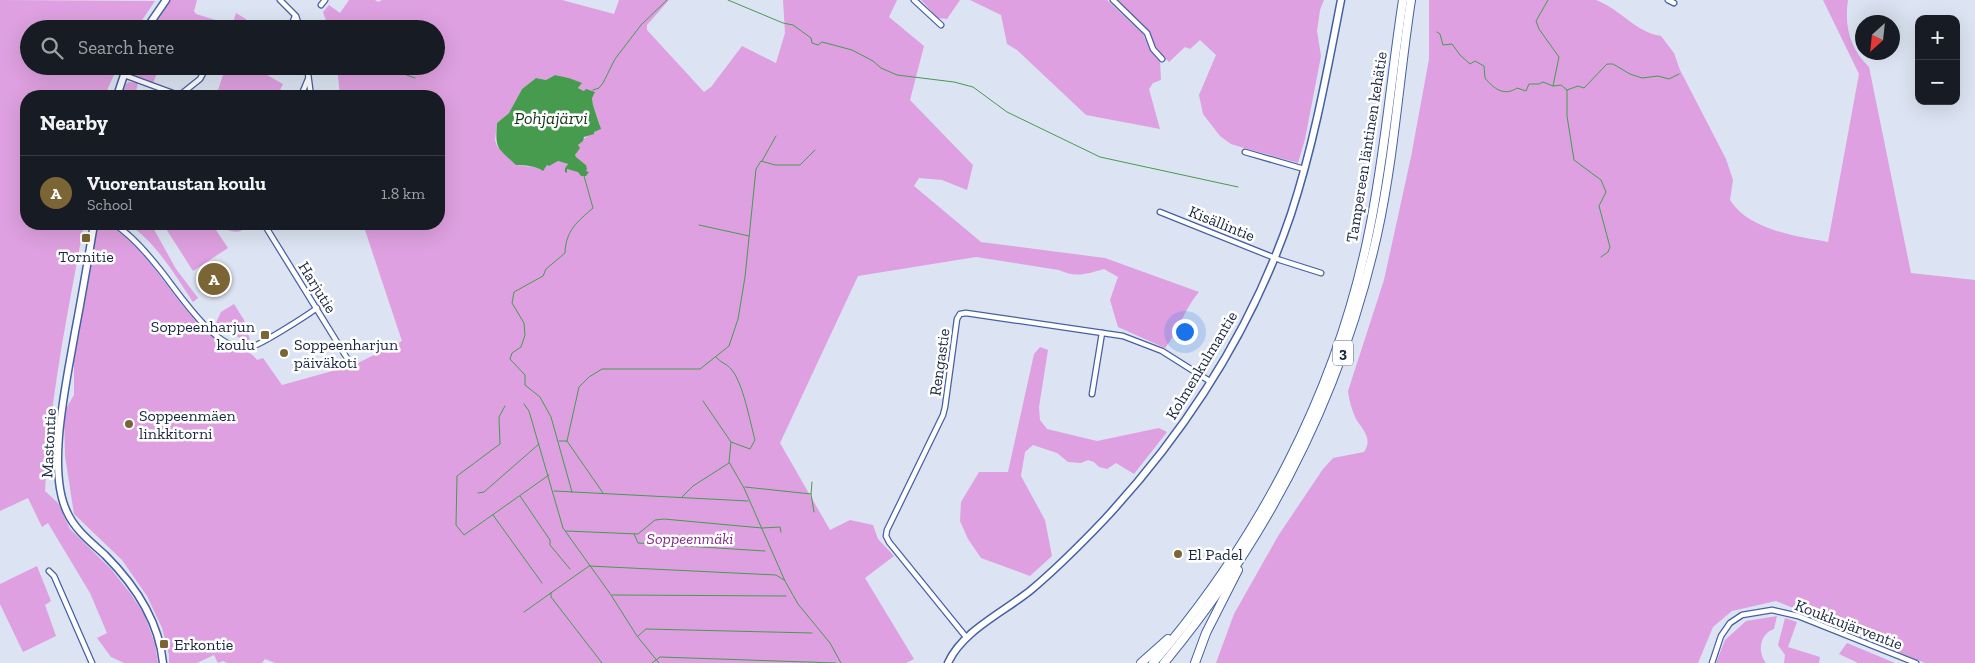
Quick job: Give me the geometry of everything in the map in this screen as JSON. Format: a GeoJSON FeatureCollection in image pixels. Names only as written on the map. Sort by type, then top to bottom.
{"type":"FeatureCollection","features":[{"type":"Feature","properties":{"kind":"highway","name":"Tampereen läntinen kehätie"},"geometry":{"type":"LineString","coordinates":[[1153,663],[1189,618],[1244,541],[1305,428],[1326,378],[1343,328],[1369,233],[1377,189],[1403,0]]}},
{"type":"Feature","properties":{"kind":"highway","name":"Tampereen läntinen kehätie"},"geometry":{"type":"LineString","coordinates":[[1164,663],[1193,627],[1248,550],[1277,500],[1312,430],[1333,382],[1353,323],[1377,235],[1387,182],[1411,0]]}},
{"type":"Feature","properties":{"kind":"highway"},"geometry":{"type":"LineString","coordinates":[[1195,663],[1206,633],[1248,550]]}},
{"type":"Feature","properties":{"kind":"highway"},"geometry":{"type":"LineString","coordinates":[[1141,663],[1189,618]]}},
{"type":"Feature","properties":{"kind":"street"},"geometry":{"type":"LineString","coordinates":[[152,20],[166,0]]}},
{"type":"Feature","properties":{"kind":"street"},"geometry":{"type":"LineString","coordinates":[[280,0],[296,16],[297,20]]}},
{"type":"Feature","properties":{"kind":"street"},"geometry":{"type":"LineString","coordinates":[[914,0],[942,25]]}},
{"type":"Feature","properties":{"kind":"street"},"geometry":{"type":"LineString","coordinates":[[1113,0],[1147,33],[1153,49],[1162,59]]}},
{"type":"Feature","properties":{"kind":"street","name":"Kolmenkulmantie"},"geometry":{"type":"LineString","coordinates":[[948,663],[953,653],[966,637],[1032,589],[1101,523],[1155,461],[1211,382],[1250,310],[1291,214],[1320,106],[1342,0]]}},
{"type":"Feature","properties":{"kind":"street"},"geometry":{"type":"LineString","coordinates":[[1668,0],[1674,3]]}},
{"type":"Feature","properties":{"kind":"street"},"geometry":{"type":"LineString","coordinates":[[294,20],[296,16]]}},
{"type":"Feature","properties":{"kind":"street"},"geometry":{"type":"LineString","coordinates":[[119,90],[124,75],[164,90]]}},
{"type":"Feature","properties":{"kind":"street"},"geometry":{"type":"LineString","coordinates":[[187,90],[202,75]]}},
{"type":"Feature","properties":{"kind":"street"},"geometry":{"type":"LineString","coordinates":[[303,90],[308,77]]}},
{"type":"Feature","properties":{"kind":"street"},"geometry":{"type":"LineString","coordinates":[[308,77],[310,90]]}},
{"type":"Feature","properties":{"kind":"street"},"geometry":{"type":"LineString","coordinates":[[1245,152],[1304,169]]}},
{"type":"Feature","properties":{"kind":"street","name":"Kisällintie"},"geometry":{"type":"LineString","coordinates":[[1160,212],[1320,273]]}},
{"type":"Feature","properties":{"kind":"street","name":"Mastontie"},"geometry":{"type":"LineString","coordinates":[[93,230],[61,422],[59,468],[61,493],[73,523],[119,570],[143,604],[156,633],[162,663]]}},
{"type":"Feature","properties":{"kind":"street"},"geometry":{"type":"LineString","coordinates":[[122,230],[156,264],[199,320],[215,334],[236,346],[250,348],[317,308]]}},
{"type":"Feature","properties":{"kind":"street","name":"Harjutie"},"geometry":{"type":"LineString","coordinates":[[268,230],[350,363]]}},
{"type":"Feature","properties":{"kind":"street","name":"Rengastie"},"geometry":{"type":"LineString","coordinates":[[966,637],[886,536],[887,530],[943,415],[957,319],[960,314],[1123,336],[1152,346],[1211,382]]}},
{"type":"Feature","properties":{"kind":"street"},"geometry":{"type":"LineString","coordinates":[[1092,394],[1102,333]]}},
{"type":"Feature","properties":{"kind":"street"},"geometry":{"type":"LineString","coordinates":[[50,571],[54,576],[92,663]]}},
{"type":"Feature","properties":{"kind":"street","name":"Koukkujärventie"},"geometry":{"type":"LineString","coordinates":[[1712,663],[1720,636],[1730,623],[1742,616],[1772,610],[1798,616],[1916,663]]}},
{"type":"Feature","properties":{"kind":"green space"},"geometry":{"type":"Polygon","coordinates":[[[0,0],[155,1],[142,20],[20,20],[20,75],[114,75],[108,90],[20,90],[20,230],[83,230],[55,390],[45,491],[58,503],[70,529],[111,569],[144,614],[155,644],[158,663],[124,663],[111,657],[97,638],[107,633],[90,593],[48,523],[42,527],[28,498],[0,511],[0,0]]]}},
{"type":"Feature","properties":{"kind":"green space"},"geometry":{"type":"Polygon","coordinates":[[[170,0],[197,0],[194,11],[196,14],[216,20],[156,20],[170,0]]]}},
{"type":"Feature","properties":{"kind":"green space","name":"Soppeenmäki"},"geometry":{"type":"Polygon","coordinates":[[[349,0],[375,0],[378,2],[382,0],[562,0],[614,14],[619,0],[669,0],[647,25],[647,30],[704,92],[711,87],[742,46],[776,63],[785,33],[783,0],[897,0],[889,17],[924,46],[910,100],[973,165],[967,190],[942,180],[919,178],[914,186],[981,242],[1105,258],[1199,292],[1165,348],[1118,327],[1110,300],[1118,277],[1104,269],[1076,275],[1059,270],[976,257],[858,276],[780,443],[830,530],[850,520],[873,525],[878,539],[894,556],[865,578],[914,659],[906,663],[275,663],[265,659],[262,663],[227,663],[223,661],[218,663],[214,655],[197,663],[169,663],[169,655],[162,628],[147,596],[122,560],[74,514],[65,456],[64,412],[74,395],[74,359],[96,230],[116,230],[121,233],[155,269],[197,323],[226,346],[248,353],[257,360],[263,358],[282,385],[354,365],[402,341],[365,230],[445,230],[445,90],[339,90],[338,75],[445,75],[445,20],[326,20],[323,12],[329,5],[340,13],[349,0]],[[555,75],[546,80],[536,78],[522,89],[509,113],[497,123],[495,140],[497,146],[516,165],[541,168],[558,161],[568,164],[565,168],[565,172],[566,169],[588,172],[585,171],[586,165],[575,157],[576,150],[581,141],[600,125],[593,105],[591,91],[584,91],[578,88],[581,84],[569,78],[555,75]]]}},
{"type":"Feature","properties":{"kind":"green space"},"geometry":{"type":"Polygon","coordinates":[[[921,0],[960,0],[947,19],[938,18],[921,0]]]}},
{"type":"Feature","properties":{"kind":"green space"},"geometry":{"type":"Polygon","coordinates":[[[970,0],[1107,0],[1143,34],[1150,50],[1160,61],[1161,80],[1153,83],[1149,89],[1160,129],[1086,115],[1017,50],[1007,44],[1001,15],[970,0]]]}},
{"type":"Feature","properties":{"kind":"green space"},"geometry":{"type":"Polygon","coordinates":[[[1115,0],[1324,0],[1320,10],[1317,31],[1321,56],[1305,139],[1298,163],[1231,144],[1220,136],[1203,114],[1199,95],[1216,55],[1200,40],[1190,49],[1185,47],[1169,62],[1154,47],[1148,31],[1115,0]]]}},
{"type":"Feature","properties":{"kind":"green space"},"geometry":{"type":"Polygon","coordinates":[[[1429,0],[1596,0],[1605,4],[1644,30],[1661,36],[1674,53],[1680,70],[1726,159],[1733,180],[1730,200],[1738,210],[1761,225],[1774,230],[1828,242],[1859,74],[1823,0],[1848,0],[1848,28],[1855,49],[1855,60],[1862,60],[1869,67],[1911,273],[1975,280],[1975,663],[1925,663],[1776,601],[1732,611],[1713,627],[1698,663],[1216,663],[1234,614],[1278,536],[1323,469],[1333,458],[1364,452],[1367,447],[1366,435],[1356,419],[1348,391],[1384,280],[1411,157],[1429,59],[1429,0]]]}},
{"type":"Feature","properties":{"kind":"green space"},"geometry":{"type":"Polygon","coordinates":[[[236,13],[246,20],[234,20],[236,13]]]}},
{"type":"Feature","properties":{"kind":"green space"},"geometry":{"type":"Polygon","coordinates":[[[133,75],[156,75],[153,83],[133,75]]]}},
{"type":"Feature","properties":{"kind":"green space"},"geometry":{"type":"Polygon","coordinates":[[[223,75],[267,75],[283,84],[280,90],[218,90],[223,75]]]}},
{"type":"Feature","properties":{"kind":"green space"},"geometry":{"type":"Polygon","coordinates":[[[129,82],[138,83],[136,90],[124,90],[129,82]]]}},
{"type":"Feature","properties":{"kind":"green space"},"geometry":{"type":"Polygon","coordinates":[[[137,230],[154,230],[176,269],[198,298],[193,302],[156,249],[137,230]]]}},
{"type":"Feature","properties":{"kind":"green space"},"geometry":{"type":"Polygon","coordinates":[[[167,230],[216,230],[228,248],[193,271],[167,230]]]}},
{"type":"Feature","properties":{"kind":"green space"},"geometry":{"type":"Polygon","coordinates":[[[229,230],[242,230],[237,232],[229,230]]]}},
{"type":"Feature","properties":{"kind":"green space"},"geometry":{"type":"Polygon","coordinates":[[[234,304],[244,320],[250,340],[242,339],[215,325],[221,312],[234,304]]]}},
{"type":"Feature","properties":{"kind":"green space"},"geometry":{"type":"Polygon","coordinates":[[[1040,347],[1048,350],[1039,407],[1040,420],[1047,429],[1097,441],[1159,428],[1167,432],[1134,474],[1116,463],[1107,469],[1099,467],[1094,462],[1088,460],[1081,463],[1068,462],[1057,453],[1033,445],[1025,452],[1021,476],[1045,520],[1052,556],[1030,576],[981,558],[968,539],[960,521],[961,502],[979,472],[1008,472],[1034,354],[1040,347]]]}},
{"type":"Feature","properties":{"kind":"green space"},"geometry":{"type":"Polygon","coordinates":[[[37,566],[51,601],[45,605],[56,636],[23,652],[0,604],[0,584],[37,566]]]}},
{"type":"Feature","properties":{"kind":"green space"},"geometry":{"type":"Polygon","coordinates":[[[1777,616],[1774,629],[1766,634],[1761,643],[1761,654],[1766,663],[1716,663],[1725,640],[1746,621],[1777,616]]]}},
{"type":"Feature","properties":{"kind":"green space"},"geometry":{"type":"Polygon","coordinates":[[[1785,618],[1797,622],[1788,647],[1820,657],[1819,663],[1784,663],[1785,655],[1778,645],[1785,618]]]}},
{"type":"Feature","properties":{"kind":"green space"},"geometry":{"type":"Polygon","coordinates":[[[1847,643],[1895,663],[1858,663],[1839,654],[1847,643]]]}},
{"type":"Feature","properties":{"kind":"water","name":"Pohjajärvi"},"geometry":{"type":"Polygon","coordinates":[[[555,75],[582,83],[578,88],[584,91],[586,89],[595,92],[592,98],[593,105],[601,129],[594,132],[594,134],[584,137],[583,141],[578,145],[580,148],[575,155],[586,165],[586,171],[589,172],[586,176],[581,176],[578,172],[567,169],[567,173],[565,172],[568,164],[558,161],[549,166],[547,165],[543,171],[534,167],[516,165],[501,151],[497,143],[497,123],[509,113],[522,89],[536,78],[546,80],[555,75]]]}},
{"type":"Feature","properties":{"kind":"waterway"},"geometry":{"type":"LineString","coordinates":[[593,90],[599,88],[603,83],[615,59],[641,25],[667,0]]}},
{"type":"Feature","properties":{"kind":"waterway"},"geometry":{"type":"LineString","coordinates":[[728,0],[783,23],[793,25],[811,38],[812,43],[818,45],[822,42],[852,50],[873,61],[881,68],[897,75],[954,82],[973,87],[1007,112],[1100,157],[1238,187]]}},
{"type":"Feature","properties":{"kind":"waterway"},"geometry":{"type":"LineString","coordinates":[[1548,0],[1536,21],[1539,29],[1559,57],[1553,86]]}},
{"type":"Feature","properties":{"kind":"waterway"},"geometry":{"type":"LineString","coordinates":[[1437,32],[1440,34],[1443,45],[1452,44],[1470,64],[1475,61],[1484,66],[1485,78],[1499,90],[1508,92],[1517,88],[1526,91],[1529,84],[1543,82],[1553,86],[1561,85],[1567,90],[1567,116],[1574,160],[1601,180],[1606,192],[1599,206],[1610,247],[1608,252],[1601,257]]}},
{"type":"Feature","properties":{"kind":"waterway"},"geometry":{"type":"LineString","coordinates":[[1567,90],[1578,86],[1584,88],[1607,64],[1613,64],[1630,74],[1642,78],[1658,76],[1669,79],[1679,74]]}},
{"type":"Feature","properties":{"kind":"waterway"},"geometry":{"type":"LineString","coordinates":[[407,75],[415,78]]}},
{"type":"Feature","properties":{"kind":"waterway"},"geometry":{"type":"LineString","coordinates":[[762,161],[776,136]]}},
{"type":"Feature","properties":{"kind":"waterway"},"geometry":{"type":"LineString","coordinates":[[567,441],[579,387],[589,377],[602,369],[700,369],[729,346],[738,319],[745,277],[756,169],[761,161],[775,165],[800,165],[815,150]]}},
{"type":"Feature","properties":{"kind":"waterway"},"geometry":{"type":"LineString","coordinates":[[572,492],[551,417],[540,397],[525,385],[525,375],[510,359],[512,353],[521,347],[525,335],[524,323],[512,303],[514,292],[543,276],[546,269],[565,253],[568,238],[573,227],[593,208],[584,176]]}},
{"type":"Feature","properties":{"kind":"waterway"},"geometry":{"type":"LineString","coordinates":[[699,225],[749,236]]}},
{"type":"Feature","properties":{"kind":"waterway"},"geometry":{"type":"LineString","coordinates":[[716,357],[731,369],[739,383],[755,440],[750,449],[731,442]]}},
{"type":"Feature","properties":{"kind":"waterway"},"geometry":{"type":"LineString","coordinates":[[703,401],[731,442],[729,462],[744,488],[785,581],[798,604],[830,643],[841,663]]}},
{"type":"Feature","properties":{"kind":"waterway"},"geometry":{"type":"LineString","coordinates":[[524,404],[529,411],[563,528],[611,595],[637,636],[659,663]]}},
{"type":"Feature","properties":{"kind":"waterway"},"geometry":{"type":"LineString","coordinates":[[505,406],[499,417],[500,444],[457,476],[456,525],[464,535],[549,475]]}},
{"type":"Feature","properties":{"kind":"waterway"},"geometry":{"type":"LineString","coordinates":[[559,441],[567,441],[603,493]]}},
{"type":"Feature","properties":{"kind":"waterway"},"geometry":{"type":"LineString","coordinates":[[478,493],[484,492],[539,444]]}},
{"type":"Feature","properties":{"kind":"waterway"},"geometry":{"type":"LineString","coordinates":[[682,497],[693,486],[729,463]]}},
{"type":"Feature","properties":{"kind":"waterway"},"geometry":{"type":"LineString","coordinates":[[812,482],[811,494],[814,512]]}},
{"type":"Feature","properties":{"kind":"waterway"},"geometry":{"type":"LineString","coordinates":[[745,487],[811,494]]}},
{"type":"Feature","properties":{"kind":"waterway"},"geometry":{"type":"LineString","coordinates":[[554,491],[748,501]]}},
{"type":"Feature","properties":{"kind":"waterway"},"geometry":{"type":"LineString","coordinates":[[520,496],[550,540],[550,545],[570,569]]}},
{"type":"Feature","properties":{"kind":"waterway"},"geometry":{"type":"LineString","coordinates":[[493,515],[542,583]]}},
{"type":"Feature","properties":{"kind":"waterway"},"geometry":{"type":"LineString","coordinates":[[566,531],[638,534],[655,520],[664,519],[762,528],[780,527],[781,532]]}},
{"type":"Feature","properties":{"kind":"waterway"},"geometry":{"type":"LineString","coordinates":[[634,534],[638,543],[765,551]]}},
{"type":"Feature","properties":{"kind":"waterway"},"geometry":{"type":"LineString","coordinates":[[524,612],[589,566],[776,575],[784,580]]}},
{"type":"Feature","properties":{"kind":"waterway"},"geometry":{"type":"LineString","coordinates":[[551,593],[551,597],[602,663]]}},
{"type":"Feature","properties":{"kind":"waterway"},"geometry":{"type":"LineString","coordinates":[[612,595],[786,596]]}},
{"type":"Feature","properties":{"kind":"waterway"},"geometry":{"type":"LineString","coordinates":[[638,636],[646,629],[812,633]]}},
{"type":"Feature","properties":{"kind":"waterway"},"geometry":{"type":"LineString","coordinates":[[652,663],[660,657],[836,663]]}},
{"type":"Feature","properties":{"kind":"place","name":"Tornitie"},"geometry":{"type":"Point","coordinates":[86,238]}},
{"type":"Feature","properties":{"kind":"place","name":"Vuorentaustan koulu"},"geometry":{"type":"Point","coordinates":[214,279]}},
{"type":"Feature","properties":{"kind":"place","name":"Soppeenharjun koulu"},"geometry":{"type":"Point","coordinates":[265,335]}},
{"type":"Feature","properties":{"kind":"place","name":"Soppeenharjun päiväkoti"},"geometry":{"type":"Point","coordinates":[284,353]}},
{"type":"Feature","properties":{"kind":"place","name":"Soppeenmäen linkkitorni"},"geometry":{"type":"Point","coordinates":[129,424]}},
{"type":"Feature","properties":{"kind":"place","name":"El Padel"},"geometry":{"type":"Point","coordinates":[1178,554]}},
{"type":"Feature","properties":{"kind":"place","name":"Erkontie"},"geometry":{"type":"Point","coordinates":[164,644]}}]}
